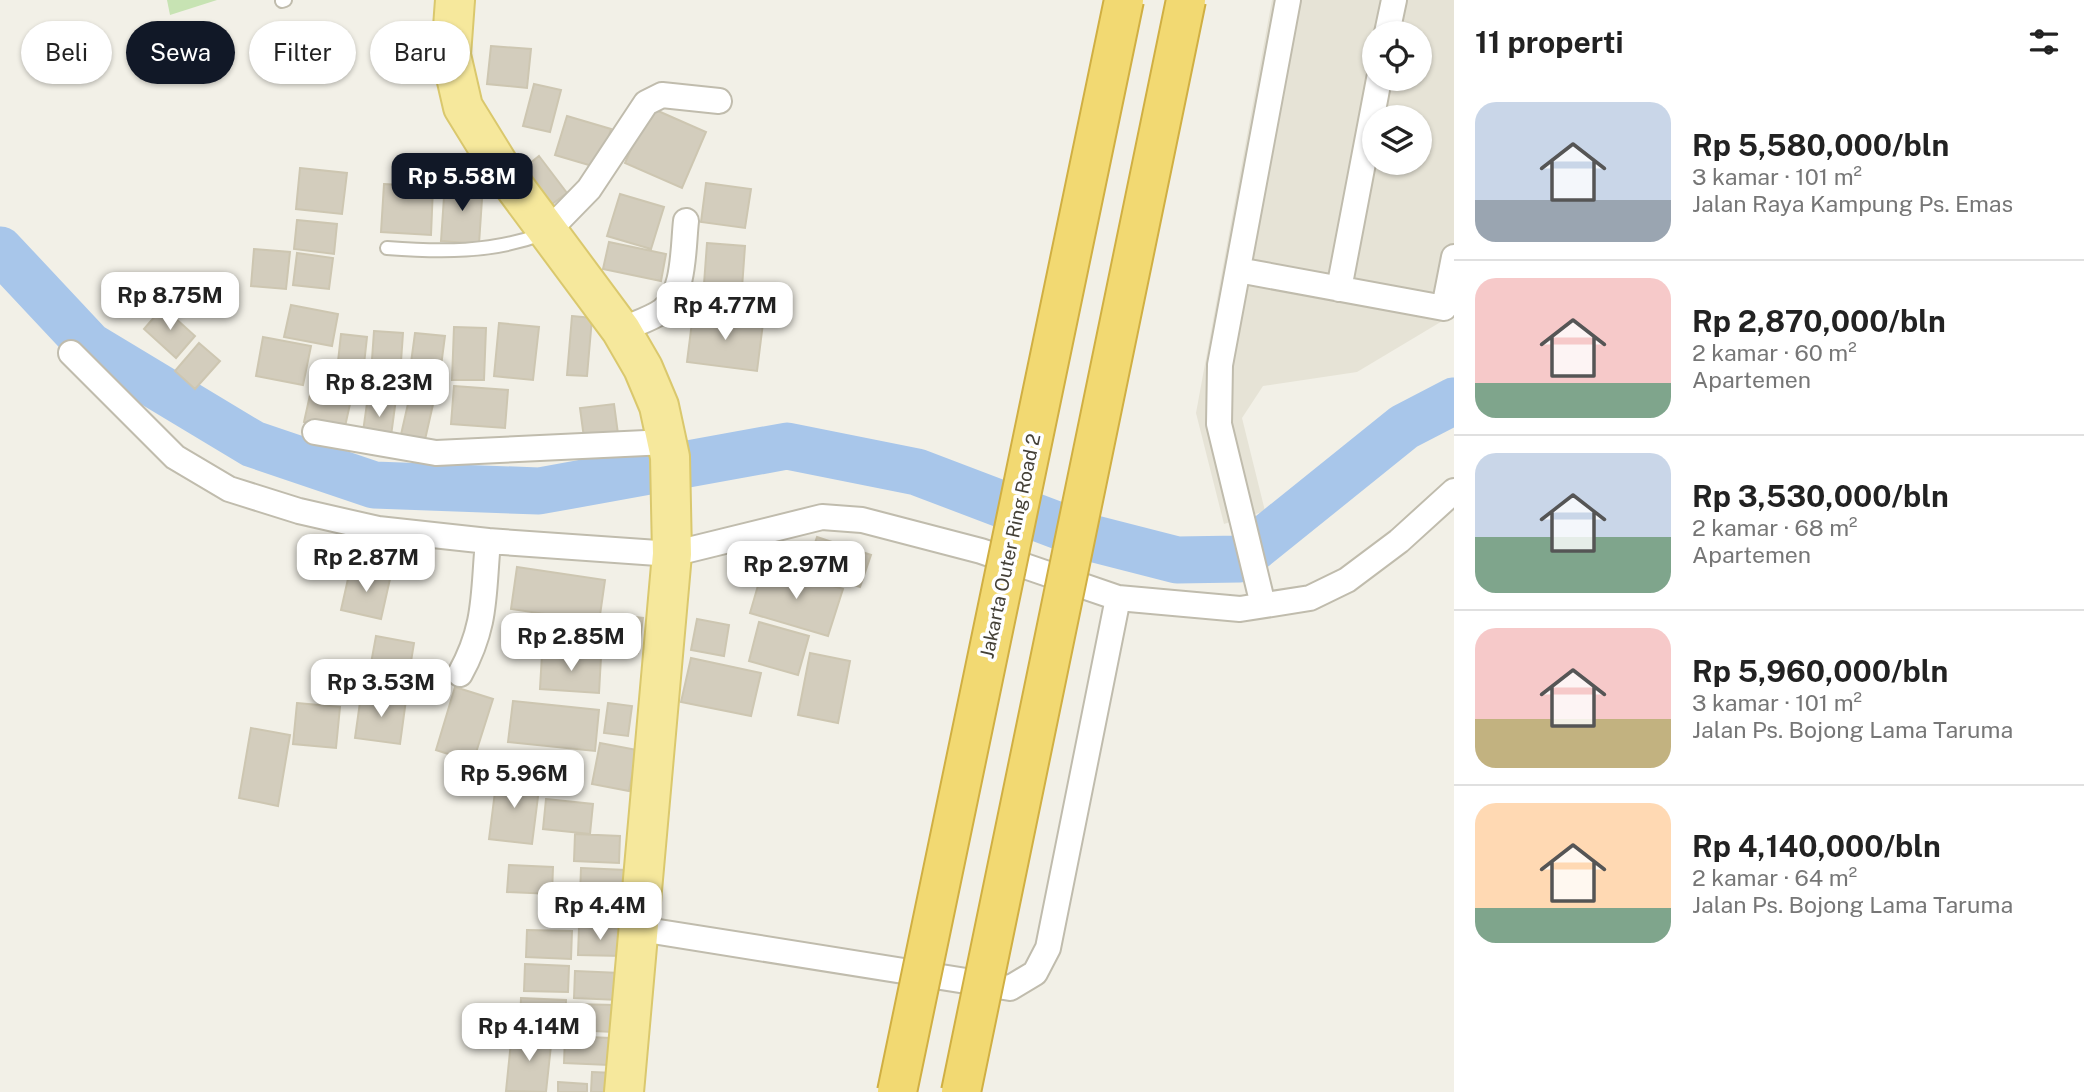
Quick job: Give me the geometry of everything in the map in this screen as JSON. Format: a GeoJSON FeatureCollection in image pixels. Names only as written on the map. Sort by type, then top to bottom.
{"type":"FeatureCollection","features":[{"type":"Feature","properties":{"kind":"highway","name":"Jakarta Outer Ring Road 2"},"geometry":{"type":"LineString","coordinates":[[897,1092],[1124,0]]}},
{"type":"Feature","properties":{"kind":"highway"},"geometry":{"type":"LineString","coordinates":[[961,1092],[1186,0]]}},
{"type":"Feature","properties":{"kind":"main road"},"geometry":{"type":"LineString","coordinates":[[455,0],[451,55],[463,107],[473,128],[621,330],[643,368],[659,406],[669,449],[672,539],[624,1092]]}},
{"type":"Feature","properties":{"kind":"street"},"geometry":{"type":"LineString","coordinates":[[1263,605],[1219,424],[1220,365],[1288,0]]}},
{"type":"Feature","properties":{"kind":"street"},"geometry":{"type":"LineString","coordinates":[[1390,21],[1394,0]]}},
{"type":"Feature","properties":{"kind":"street"},"geometry":{"type":"LineString","coordinates":[[1339,289],[1377,91]]}},
{"type":"Feature","properties":{"kind":"street"},"geometry":{"type":"LineString","coordinates":[[547,232],[589,189],[646,103],[662,95],[719,101]]}},
{"type":"Feature","properties":{"kind":"street"},"geometry":{"type":"LineString","coordinates":[[621,330],[662,311],[672,298],[686,221]]}},
{"type":"Feature","properties":{"kind":"street"},"geometry":{"type":"LineString","coordinates":[[1238,270],[1444,308],[1454,257]]}},
{"type":"Feature","properties":{"kind":"street"},"geometry":{"type":"LineString","coordinates":[[71,353],[175,457],[229,489],[299,510],[378,529],[488,541],[672,539],[822,517],[846,517],[981,551],[1118,598],[1240,610],[1310,598],[1347,580],[1399,541],[1454,491]]}},
{"type":"Feature","properties":{"kind":"street"},"geometry":{"type":"LineString","coordinates":[[315,432],[436,453],[669,449]]}},
{"type":"Feature","properties":{"kind":"street"},"geometry":{"type":"LineString","coordinates":[[460,674],[473,651],[484,613],[488,541]]}},
{"type":"Feature","properties":{"kind":"street"},"geometry":{"type":"LineString","coordinates":[[640,929],[1010,988],[1035,973],[1048,947],[1118,598]]}},
{"type":"Feature","properties":{"kind":"lane"},"geometry":{"type":"LineString","coordinates":[[387,248],[441,252],[498,247],[547,232]]}},
{"type":"Feature","properties":{"kind":"shaded area"},"geometry":{"type":"Polygon","coordinates":[[[1272,0],[1454,0],[1454,314],[1357,372],[1263,386],[1242,418],[1265,511],[1224,524],[1196,413],[1272,0]]]}},
{"type":"Feature","properties":{"kind":"green space"},"geometry":{"type":"Polygon","coordinates":[[[167,0],[217,0],[170,15],[167,0]]]}},
{"type":"Feature","properties":{"kind":"building"},"geometry":{"type":"Polygon","coordinates":[[[491,46],[531,49],[527,88],[487,84],[491,46]]]}},
{"type":"Feature","properties":{"kind":"building"},"geometry":{"type":"Polygon","coordinates":[[[534,84],[561,90],[550,132],[523,126],[534,84]]]}},
{"type":"Feature","properties":{"kind":"building"},"geometry":{"type":"Polygon","coordinates":[[[649,107],[706,132],[682,188],[625,163],[649,107]]]}},
{"type":"Feature","properties":{"kind":"building"},"geometry":{"type":"Polygon","coordinates":[[[567,116],[611,129],[599,168],[555,155],[567,116]]]}},
{"type":"Feature","properties":{"kind":"building"},"geometry":{"type":"Polygon","coordinates":[[[539,156],[567,193],[540,213],[513,177],[539,156]]]}},
{"type":"Feature","properties":{"kind":"building"},"geometry":{"type":"Polygon","coordinates":[[[300,168],[347,173],[342,214],[296,209],[300,168]]]}},
{"type":"Feature","properties":{"kind":"building"},"geometry":{"type":"Polygon","coordinates":[[[445,182],[483,184],[479,244],[441,241],[445,182]]]}},
{"type":"Feature","properties":{"kind":"building"},"geometry":{"type":"Polygon","coordinates":[[[706,183],[751,189],[745,228],[701,222],[706,183]]]}},
{"type":"Feature","properties":{"kind":"building"},"geometry":{"type":"Polygon","coordinates":[[[384,184],[433,187],[431,235],[381,232],[384,184]]]}},
{"type":"Feature","properties":{"kind":"building"},"geometry":{"type":"Polygon","coordinates":[[[620,194],[664,207],[651,249],[607,236],[620,194]]]}},
{"type":"Feature","properties":{"kind":"building"},"geometry":{"type":"Polygon","coordinates":[[[297,220],[337,224],[334,254],[294,249],[297,220]]]}},
{"type":"Feature","properties":{"kind":"building"},"geometry":{"type":"Polygon","coordinates":[[[609,242],[666,254],[661,281],[603,269],[609,242]]]}},
{"type":"Feature","properties":{"kind":"building"},"geometry":{"type":"Polygon","coordinates":[[[707,243],[745,246],[742,288],[704,284],[707,243]]]}},
{"type":"Feature","properties":{"kind":"building"},"geometry":{"type":"Polygon","coordinates":[[[254,249],[290,252],[286,289],[251,286],[254,249]]]}},
{"type":"Feature","properties":{"kind":"building"},"geometry":{"type":"Polygon","coordinates":[[[297,253],[333,258],[329,289],[293,285],[297,253]]]}},
{"type":"Feature","properties":{"kind":"building"},"geometry":{"type":"Polygon","coordinates":[[[291,305],[338,314],[332,346],[284,337],[291,305]]]}},
{"type":"Feature","properties":{"kind":"building"},"geometry":{"type":"Polygon","coordinates":[[[163,307],[195,336],[176,358],[144,329],[163,307]]]}},
{"type":"Feature","properties":{"kind":"building"},"geometry":{"type":"Polygon","coordinates":[[[693,314],[763,323],[757,371],[687,362],[693,314]]]}},
{"type":"Feature","properties":{"kind":"building"},"geometry":{"type":"Polygon","coordinates":[[[572,316],[592,318],[587,376],[567,375],[572,316]]]}},
{"type":"Feature","properties":{"kind":"building"},"geometry":{"type":"Polygon","coordinates":[[[499,323],[539,327],[533,380],[494,376],[499,323]]]}},
{"type":"Feature","properties":{"kind":"building"},"geometry":{"type":"Polygon","coordinates":[[[454,327],[486,328],[484,380],[452,380],[454,327]]]}},
{"type":"Feature","properties":{"kind":"building"},"geometry":{"type":"Polygon","coordinates":[[[374,331],[403,333],[399,390],[370,388],[374,331]]]}},
{"type":"Feature","properties":{"kind":"building"},"geometry":{"type":"Polygon","coordinates":[[[415,333],[445,336],[438,389],[408,385],[415,333]]]}},
{"type":"Feature","properties":{"kind":"building"},"geometry":{"type":"Polygon","coordinates":[[[341,334],[367,337],[361,392],[335,389],[341,334]]]}},
{"type":"Feature","properties":{"kind":"building"},"geometry":{"type":"Polygon","coordinates":[[[263,337],[311,346],[303,385],[256,376],[263,337]]]}},
{"type":"Feature","properties":{"kind":"building"},"geometry":{"type":"Polygon","coordinates":[[[199,343],[220,361],[195,389],[175,371],[199,343]]]}},
{"type":"Feature","properties":{"kind":"building"},"geometry":{"type":"Polygon","coordinates":[[[312,386],[352,395],[344,431],[304,422],[312,386]]]}},
{"type":"Feature","properties":{"kind":"building"},"geometry":{"type":"Polygon","coordinates":[[[454,386],[508,390],[505,428],[451,424],[454,386]]]}},
{"type":"Feature","properties":{"kind":"building"},"geometry":{"type":"Polygon","coordinates":[[[410,395],[434,400],[424,444],[400,439],[410,395]]]}},
{"type":"Feature","properties":{"kind":"building"},"geometry":{"type":"Polygon","coordinates":[[[368,396],[396,399],[390,443],[362,439],[368,396]]]}},
{"type":"Feature","properties":{"kind":"building"},"geometry":{"type":"Polygon","coordinates":[[[614,404],[618,434],[584,438],[580,408],[614,404]]]}},
{"type":"Feature","properties":{"kind":"building"},"geometry":{"type":"Polygon","coordinates":[[[817,537],[871,555],[860,587],[806,569],[817,537]]]}},
{"type":"Feature","properties":{"kind":"building"},"geometry":{"type":"Polygon","coordinates":[[[764,565],[843,589],[828,636],[750,613],[764,565]]]}},
{"type":"Feature","properties":{"kind":"building"},"geometry":{"type":"Polygon","coordinates":[[[517,567],[605,580],[599,622],[511,609],[517,567]]]}},
{"type":"Feature","properties":{"kind":"building"},"geometry":{"type":"Polygon","coordinates":[[[350,570],[390,579],[381,619],[341,610],[350,570]]]}},
{"type":"Feature","properties":{"kind":"building"},"geometry":{"type":"Polygon","coordinates":[[[608,614],[643,618],[638,653],[604,648],[608,614]]]}},
{"type":"Feature","properties":{"kind":"building"},"geometry":{"type":"Polygon","coordinates":[[[528,618],[593,629],[588,654],[524,643],[528,618]]]}},
{"type":"Feature","properties":{"kind":"building"},"geometry":{"type":"Polygon","coordinates":[[[697,619],[729,625],[724,656],[691,650],[697,619]]]}},
{"type":"Feature","properties":{"kind":"building"},"geometry":{"type":"Polygon","coordinates":[[[759,622],[809,636],[798,675],[749,661],[759,622]]]}},
{"type":"Feature","properties":{"kind":"building"},"geometry":{"type":"Polygon","coordinates":[[[376,636],[414,643],[407,686],[368,680],[376,636]]]}},
{"type":"Feature","properties":{"kind":"building"},"geometry":{"type":"Polygon","coordinates":[[[810,653],[850,661],[838,723],[798,715],[810,653]]]}},
{"type":"Feature","properties":{"kind":"building"},"geometry":{"type":"Polygon","coordinates":[[[542,654],[601,657],[599,693],[540,689],[542,654]]]}},
{"type":"Feature","properties":{"kind":"building"},"geometry":{"type":"Polygon","coordinates":[[[691,658],[761,673],[751,716],[681,702],[691,658]]]}},
{"type":"Feature","properties":{"kind":"building"},"geometry":{"type":"Polygon","coordinates":[[[455,687],[493,699],[473,762],[436,750],[455,687]]]}},
{"type":"Feature","properties":{"kind":"building"},"geometry":{"type":"Polygon","coordinates":[[[361,695],[406,700],[400,744],[355,738],[361,695]]]}},
{"type":"Feature","properties":{"kind":"building"},"geometry":{"type":"Polygon","coordinates":[[[513,701],[599,710],[595,751],[508,742],[513,701]]]}},
{"type":"Feature","properties":{"kind":"building"},"geometry":{"type":"Polygon","coordinates":[[[297,703],[340,707],[336,748],[293,744],[297,703]]]}},
{"type":"Feature","properties":{"kind":"building"},"geometry":{"type":"Polygon","coordinates":[[[608,703],[632,706],[628,736],[604,733],[608,703]]]}},
{"type":"Feature","properties":{"kind":"building"},"geometry":{"type":"Polygon","coordinates":[[[251,728],[290,735],[278,806],[239,798],[251,728]]]}},
{"type":"Feature","properties":{"kind":"building"},"geometry":{"type":"Polygon","coordinates":[[[600,743],[637,750],[629,791],[592,784],[600,743]]]}},
{"type":"Feature","properties":{"kind":"building"},"geometry":{"type":"Polygon","coordinates":[[[497,776],[540,781],[532,844],[489,839],[497,776]]]}},
{"type":"Feature","properties":{"kind":"building"},"geometry":{"type":"Polygon","coordinates":[[[546,799],[593,804],[590,834],[543,829],[546,799]]]}},
{"type":"Feature","properties":{"kind":"building"},"geometry":{"type":"Polygon","coordinates":[[[575,834],[620,836],[619,863],[574,861],[575,834]]]}},
{"type":"Feature","properties":{"kind":"building"},"geometry":{"type":"Polygon","coordinates":[[[509,865],[553,867],[552,894],[507,892],[509,865]]]}},
{"type":"Feature","properties":{"kind":"building"},"geometry":{"type":"Polygon","coordinates":[[[581,868],[626,870],[625,897],[580,896],[581,868]]]}},
{"type":"Feature","properties":{"kind":"building"},"geometry":{"type":"Polygon","coordinates":[[[579,927],[623,929],[622,956],[578,955],[579,927]]]}},
{"type":"Feature","properties":{"kind":"building"},"geometry":{"type":"Polygon","coordinates":[[[527,930],[572,931],[571,959],[526,957],[527,930]]]}},
{"type":"Feature","properties":{"kind":"building"},"geometry":{"type":"Polygon","coordinates":[[[525,964],[569,966],[568,992],[524,991],[525,964]]]}},
{"type":"Feature","properties":{"kind":"building"},"geometry":{"type":"Polygon","coordinates":[[[575,971],[620,973],[619,1000],[574,998],[575,971]]]}},
{"type":"Feature","properties":{"kind":"building"},"geometry":{"type":"Polygon","coordinates":[[[521,998],[566,1000],[565,1027],[520,1025],[521,998]]]}},
{"type":"Feature","properties":{"kind":"building"},"geometry":{"type":"Polygon","coordinates":[[[571,1004],[615,1005],[614,1032],[570,1030],[571,1004]]]}},
{"type":"Feature","properties":{"kind":"building"},"geometry":{"type":"Polygon","coordinates":[[[512,1032],[552,1036],[546,1092],[506,1091],[512,1032]]]}},
{"type":"Feature","properties":{"kind":"building"},"geometry":{"type":"Polygon","coordinates":[[[565,1036],[610,1038],[609,1065],[564,1063],[565,1036]]]}},
{"type":"Feature","properties":{"kind":"building"},"geometry":{"type":"Polygon","coordinates":[[[592,1072],[614,1073],[613,1092],[591,1092],[592,1072]]]}},
{"type":"Feature","properties":{"kind":"building"},"geometry":{"type":"Polygon","coordinates":[[[558,1082],[587,1084],[587,1092],[558,1092],[558,1082]]]}},
{"type":"Feature","properties":{"kind":"waterway"},"geometry":{"type":"LineString","coordinates":[[0,250],[90,346],[253,444],[374,485],[539,491],[787,446],[917,472],[1091,538],[1177,560],[1240,559],[1404,427],[1454,401]]}}]}
